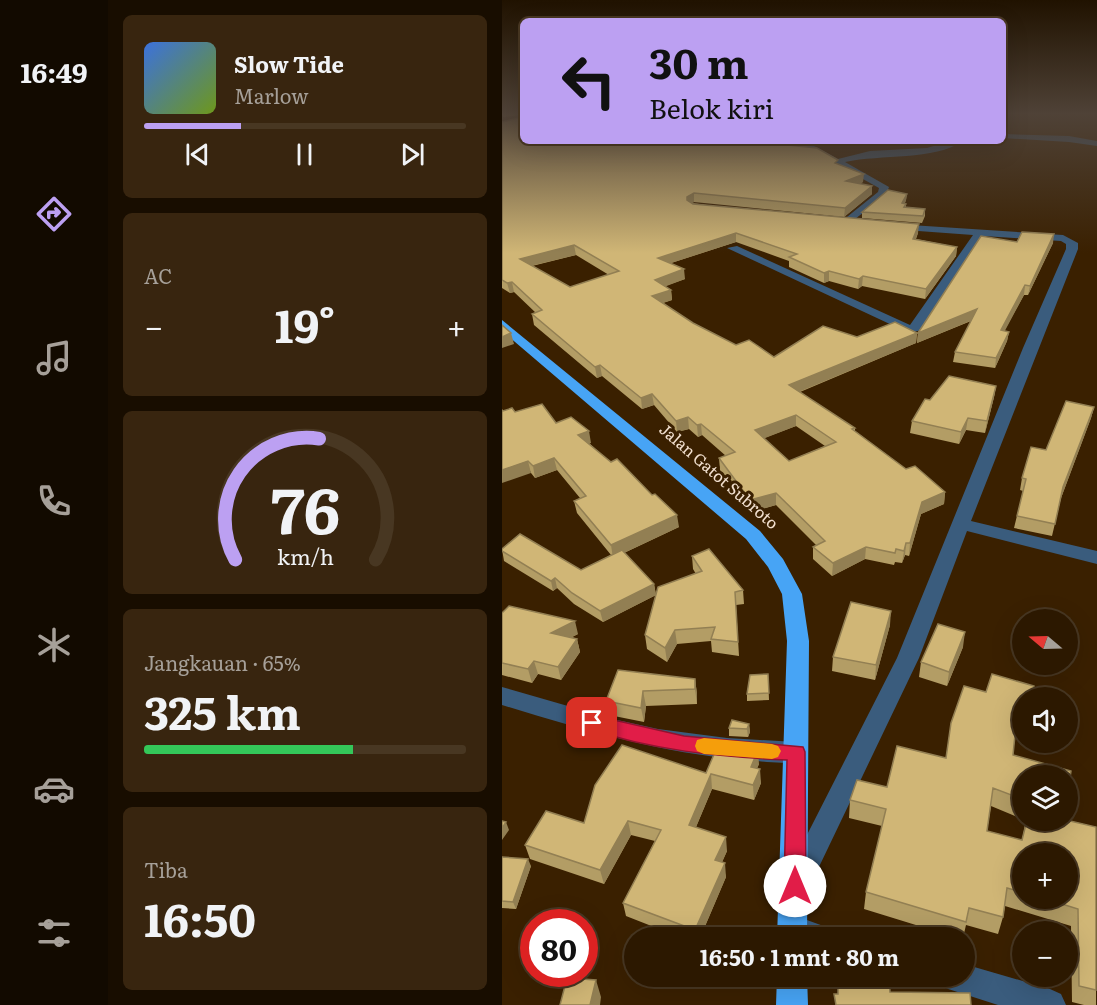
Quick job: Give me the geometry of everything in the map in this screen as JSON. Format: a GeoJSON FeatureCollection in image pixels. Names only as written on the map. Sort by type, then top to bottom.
{"type":"FeatureCollection","features":[{"type":"Feature","properties":{"kind":"highway","name":"Jalan Gatot Subroto"},"geometry":{"type":"LineString","coordinates":[[502,324],[752,535],[776,564],[792,594],[798,641],[795,886],[800,927]]}},
{"type":"Feature","properties":{"kind":"highway"},"geometry":{"type":"LineString","coordinates":[[792,987],[792,1005]]}},
{"type":"Feature","properties":{"kind":"street"},"geometry":{"type":"LineString","coordinates":[[832,160],[885,189],[842,223],[858,224]]}},
{"type":"Feature","properties":{"kind":"street"},"geometry":{"type":"LineString","coordinates":[[836,162],[845,160]]}},
{"type":"Feature","properties":{"kind":"street"},"geometry":{"type":"LineString","coordinates":[[795,886],[908,658],[1072,243],[1063,238],[881,226]]}},
{"type":"Feature","properties":{"kind":"street"},"geometry":{"type":"LineString","coordinates":[[733,248],[910,329],[917,327],[980,233]]}},
{"type":"Feature","properties":{"kind":"street"},"geometry":{"type":"LineString","coordinates":[[961,524],[1096,558]]}},
{"type":"Feature","properties":{"kind":"street"},"geometry":{"type":"LineString","coordinates":[[502,696],[614,730],[738,750],[796,752]]}},
{"type":"Feature","properties":{"kind":"street"},"geometry":{"type":"LineString","coordinates":[[975,983],[1050,1005]]}},
{"type":"Feature","properties":{"kind":"building"},"geometry":{"type":"Polygon","coordinates":[[[502,160],[838,160],[835,163],[864,174],[846,181],[872,186],[845,208],[694,193],[687,197],[687,200],[693,204],[919,224],[913,239],[957,247],[926,289],[863,276],[859,279],[829,271],[824,273],[789,257],[797,254],[736,233],[658,258],[684,269],[655,280],[671,290],[652,296],[693,323],[736,345],[749,340],[774,357],[823,326],[857,337],[895,322],[917,333],[789,385],[855,428],[852,429],[906,469],[915,466],[945,492],[922,502],[910,543],[906,543],[904,551],[896,549],[895,553],[866,547],[833,563],[813,547],[825,541],[776,493],[750,500],[719,458],[735,452],[701,424],[697,425],[688,417],[676,421],[652,394],[641,398],[600,365],[595,367],[532,314],[542,310],[512,282],[507,283],[502,280],[502,160]],[[574,245],[520,259],[570,287],[619,271],[574,245]],[[796,415],[755,430],[789,461],[836,442],[796,415]]]}},
{"type":"Feature","properties":{"kind":"building"},"geometry":{"type":"Polygon","coordinates":[[[888,190],[907,194],[902,203],[906,204],[904,207],[925,209],[923,216],[862,212],[888,190]]]}},
{"type":"Feature","properties":{"kind":"building"},"geometry":{"type":"Polygon","coordinates":[[[1022,232],[1054,234],[1030,286],[1025,285],[1001,330],[1009,332],[996,358],[955,352],[977,309],[918,333],[981,236],[1017,242],[1022,232]]]}},
{"type":"Feature","properties":{"kind":"building"},"geometry":{"type":"Polygon","coordinates":[[[502,325],[511,333],[502,337],[502,325]]]}},
{"type":"Feature","properties":{"kind":"building"},"geometry":{"type":"Polygon","coordinates":[[[949,376],[996,386],[987,421],[968,418],[961,432],[912,421],[925,399],[930,400],[949,376]]]}},
{"type":"Feature","properties":{"kind":"building"},"geometry":{"type":"Polygon","coordinates":[[[1066,401],[1094,407],[1063,487],[1055,524],[1017,516],[1026,479],[1022,478],[1031,447],[1046,450],[1066,401]]]}},
{"type":"Feature","properties":{"kind":"building"},"geometry":{"type":"Polygon","coordinates":[[[542,404],[556,423],[571,417],[589,431],[578,435],[611,462],[617,459],[652,495],[655,494],[677,515],[611,545],[574,501],[586,496],[554,458],[533,466],[528,461],[502,470],[502,410],[512,408],[515,412],[542,404]]]}},
{"type":"Feature","properties":{"kind":"building"},"geometry":{"type":"Polygon","coordinates":[[[520,534],[581,570],[622,550],[654,584],[600,611],[572,593],[555,578],[551,581],[502,551],[520,534]]]}},
{"type":"Feature","properties":{"kind":"building"},"geometry":{"type":"Polygon","coordinates":[[[709,549],[743,590],[735,592],[738,642],[711,639],[715,627],[675,630],[665,648],[645,635],[658,587],[702,571],[692,556],[709,549]]]}},
{"type":"Feature","properties":{"kind":"building"},"geometry":{"type":"Polygon","coordinates":[[[851,602],[891,611],[876,665],[833,657],[851,602]]]}},
{"type":"Feature","properties":{"kind":"building"},"geometry":{"type":"Polygon","coordinates":[[[509,606],[575,621],[551,633],[577,639],[558,667],[534,661],[528,669],[502,663],[502,613],[509,606]]]}},
{"type":"Feature","properties":{"kind":"building"},"geometry":{"type":"Polygon","coordinates":[[[938,624],[965,632],[949,672],[921,662],[938,624]]]}},
{"type":"Feature","properties":{"kind":"building"},"geometry":{"type":"Polygon","coordinates":[[[618,670],[695,679],[695,689],[643,691],[641,708],[606,701],[618,670]]]}},
{"type":"Feature","properties":{"kind":"building"},"geometry":{"type":"Polygon","coordinates":[[[768,674],[769,693],[747,694],[750,675],[768,674]]]}},
{"type":"Feature","properties":{"kind":"building"},"geometry":{"type":"Polygon","coordinates":[[[992,674],[1034,686],[1012,687],[1012,753],[1049,765],[1012,765],[1012,795],[993,788],[987,831],[1022,840],[1024,831],[1078,831],[1078,823],[1096,827],[1096,990],[1079,986],[1078,843],[1012,843],[1012,889],[1007,888],[1003,917],[969,908],[966,922],[866,892],[886,809],[850,800],[857,780],[887,787],[897,746],[946,758],[951,723],[964,686],[986,692],[992,674]]]}},
{"type":"Feature","properties":{"kind":"building"},"geometry":{"type":"Polygon","coordinates":[[[732,720],[749,724],[747,729],[729,728],[732,720]]]}},
{"type":"Feature","properties":{"kind":"building"},"geometry":{"type":"Polygon","coordinates":[[[622,745],[706,773],[718,745],[758,750],[751,767],[760,769],[753,785],[711,774],[689,825],[726,837],[715,860],[725,863],[696,927],[687,927],[623,903],[661,830],[628,821],[600,870],[525,845],[546,811],[584,823],[595,785],[622,745]]]}},
{"type":"Feature","properties":{"kind":"building"},"geometry":{"type":"Polygon","coordinates":[[[502,857],[528,859],[513,902],[502,901],[502,857]]]}},
{"type":"Feature","properties":{"kind":"building"},"geometry":{"type":"Polygon","coordinates":[[[565,987],[594,987],[590,1005],[560,1005],[565,987]]]}},
{"type":"Feature","properties":{"kind":"building"},"geometry":{"type":"Polygon","coordinates":[[[838,987],[890,987],[890,992],[970,993],[971,1005],[836,1005],[834,994],[838,994],[838,987]]]}},
{"type":"Feature","properties":{"kind":"slow traffic"},"geometry":{"type":"LineString","coordinates":[[704,746],[772,751]]}},
{"type":"Feature","properties":{"kind":"route"},"geometry":{"type":"LineString","coordinates":[[592,723],[614,730],[684,743],[738,750],[796,752],[795,886]]}}]}
